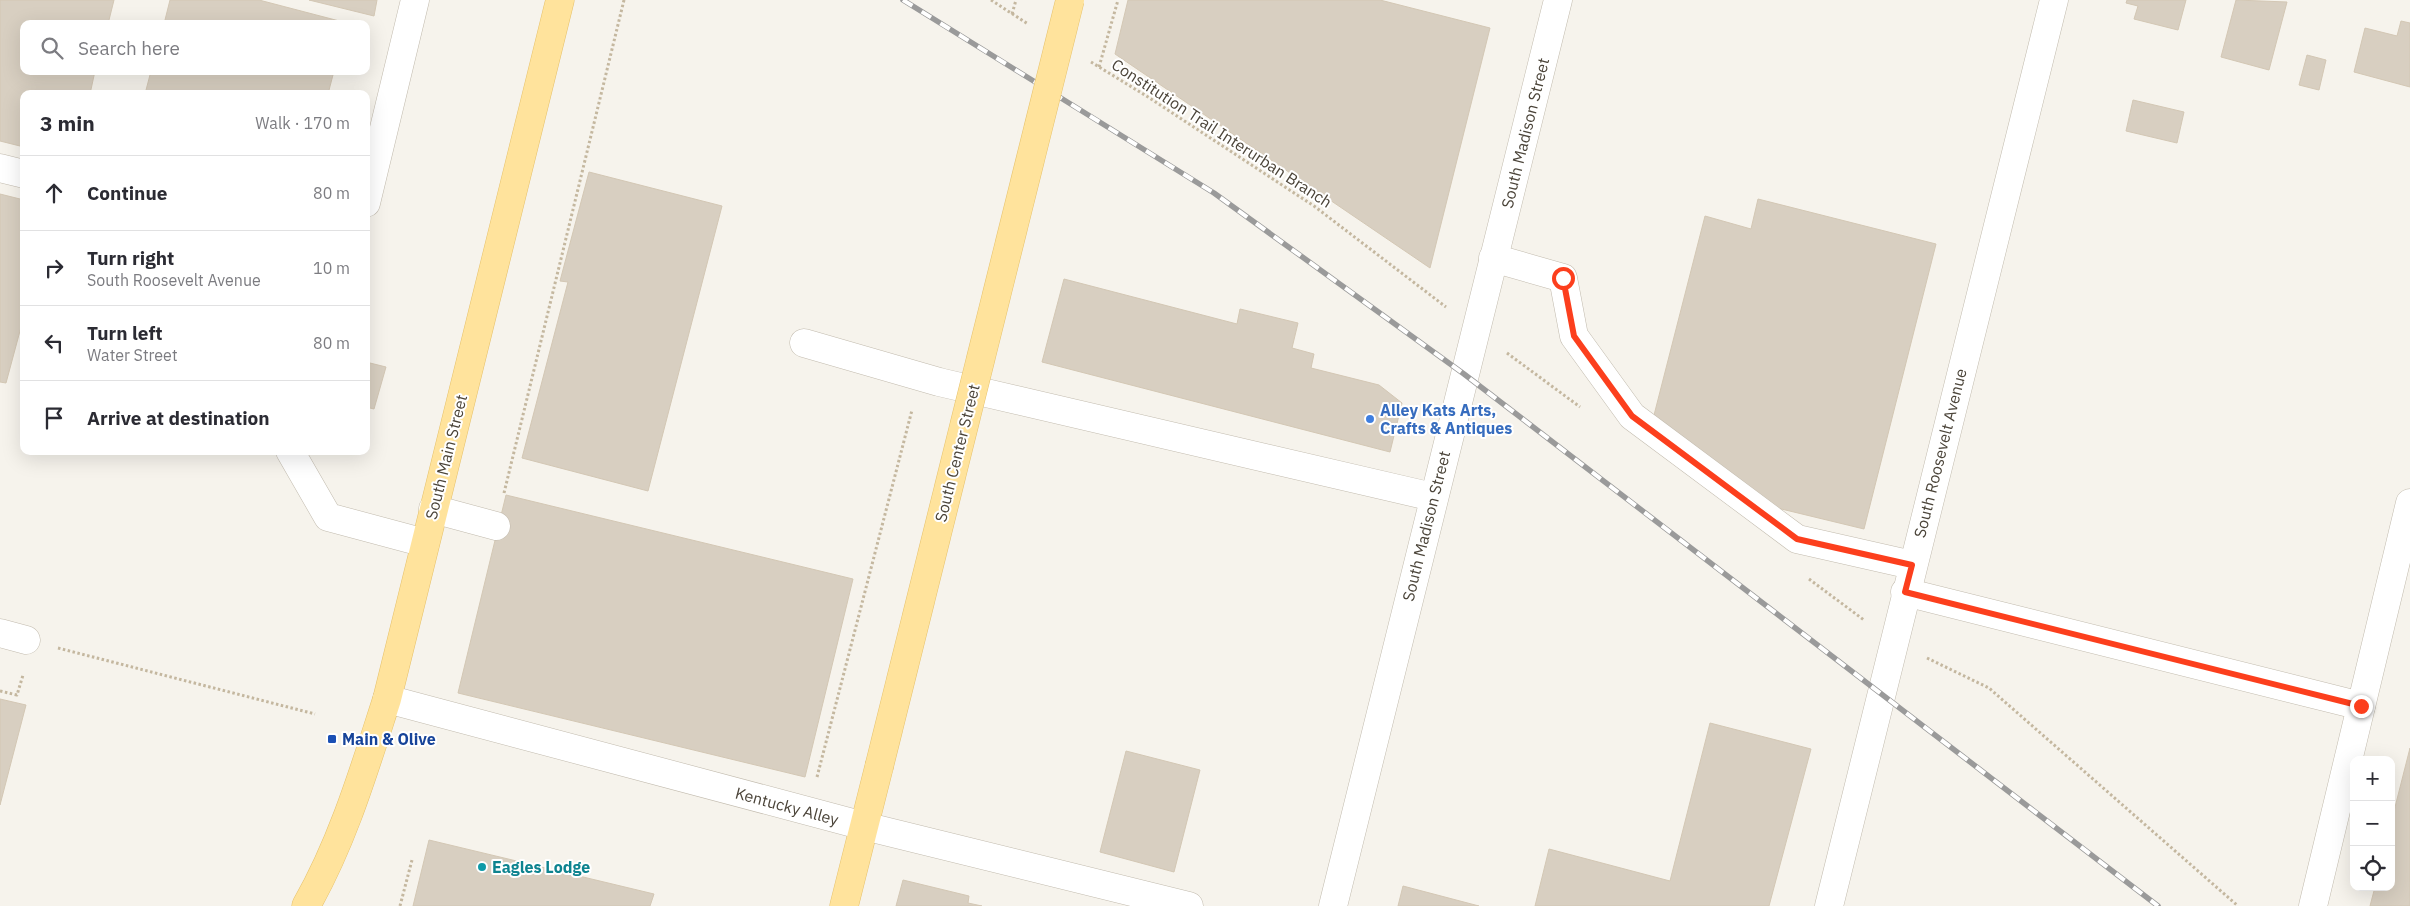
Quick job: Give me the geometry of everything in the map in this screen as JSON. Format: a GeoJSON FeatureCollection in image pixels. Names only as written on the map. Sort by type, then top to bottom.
{"type":"FeatureCollection","features":[{"type":"Feature","properties":{"kind":"main road","name":"South Main Street"},"geometry":{"type":"LineString","coordinates":[[306,906],[320,882],[356,796],[387,700],[560,0]]}},
{"type":"Feature","properties":{"kind":"main road","name":"South Center Street"},"geometry":{"type":"LineString","coordinates":[[844,906],[1070,0]]}},
{"type":"Feature","properties":{"kind":"street"},"geometry":{"type":"LineString","coordinates":[[370,187],[415,0]]}},
{"type":"Feature","properties":{"kind":"street","name":"South Madison Street"},"geometry":{"type":"LineString","coordinates":[[1333,906],[1433,497],[1558,0]]}},
{"type":"Feature","properties":{"kind":"street","name":"South Roosevelt Avenue"},"geometry":{"type":"LineString","coordinates":[[1829,906],[1905,592],[2054,0]]}},
{"type":"Feature","properties":{"kind":"street"},"geometry":{"type":"LineString","coordinates":[[0,168],[20,173]]}},
{"type":"Feature","properties":{"kind":"street"},"geometry":{"type":"LineString","coordinates":[[1494,258],[1563,278],[1574,336],[1632,416],[1797,539],[1912,565]]}},
{"type":"Feature","properties":{"kind":"street"},"geometry":{"type":"LineString","coordinates":[[804,343],[921,376],[1021,401],[1433,497]]}},
{"type":"Feature","properties":{"kind":"street"},"geometry":{"type":"LineString","coordinates":[[292,455],[328,517],[425,543]]}},
{"type":"Feature","properties":{"kind":"street"},"geometry":{"type":"LineString","coordinates":[[2313,906],[2410,503]]}},
{"type":"Feature","properties":{"kind":"street"},"geometry":{"type":"LineString","coordinates":[[433,509],[496,526]]}},
{"type":"Feature","properties":{"kind":"street"},"geometry":{"type":"LineString","coordinates":[[1905,592],[2361,706]]}},
{"type":"Feature","properties":{"kind":"street"},"geometry":{"type":"LineString","coordinates":[[0,633],[26,640]]}},
{"type":"Feature","properties":{"kind":"street","name":"Kentucky Alley"},"geometry":{"type":"LineString","coordinates":[[387,700],[1141,900],[1189,906]]}},
{"type":"Feature","properties":{"kind":"path"},"geometry":{"type":"LineString","coordinates":[[496,526],[624,0]]}},
{"type":"Feature","properties":{"kind":"path"},"geometry":{"type":"LineString","coordinates":[[991,0],[1036,29]]}},
{"type":"Feature","properties":{"kind":"path"},"geometry":{"type":"LineString","coordinates":[[1012,14],[1016,0]]}},
{"type":"Feature","properties":{"kind":"path"},"geometry":{"type":"LineString","coordinates":[[1099,67],[1118,0]]}},
{"type":"Feature","properties":{"kind":"path","name":"Constitution Trail Interurban Branch"},"geometry":{"type":"LineString","coordinates":[[1083,57],[1314,206],[1433,297]]}},
{"type":"Feature","properties":{"kind":"path"},"geometry":{"type":"LineString","coordinates":[[816,781],[921,376]]}},
{"type":"Feature","properties":{"kind":"path"},"geometry":{"type":"LineString","coordinates":[[57,647],[315,714]]}},
{"type":"Feature","properties":{"kind":"path"},"geometry":{"type":"LineString","coordinates":[[0,691],[17,695],[25,669]]}},
{"type":"Feature","properties":{"kind":"path"},"geometry":{"type":"LineString","coordinates":[[400,906],[412,860]]}},
{"type":"Feature","properties":{"kind":"building"},"geometry":{"type":"Polygon","coordinates":[[[0,0],[114,0],[109,20],[20,20],[20,75],[94,75],[91,90],[20,90],[20,146],[0,141],[0,0]]]}},
{"type":"Feature","properties":{"kind":"building"},"geometry":{"type":"Polygon","coordinates":[[[170,0],[259,0],[336,20],[165,20],[170,0]]]}},
{"type":"Feature","properties":{"kind":"building"},"geometry":{"type":"Polygon","coordinates":[[[309,0],[377,0],[374,16],[309,0]]]}},
{"type":"Feature","properties":{"kind":"building"},"geometry":{"type":"Polygon","coordinates":[[[1128,0],[1380,0],[1490,28],[1430,268],[1115,54],[1128,0]]]}},
{"type":"Feature","properties":{"kind":"building"},"geometry":{"type":"Polygon","coordinates":[[[2127,0],[2186,0],[2178,30],[2134,19],[2138,6],[2126,3],[2127,0]]]}},
{"type":"Feature","properties":{"kind":"building"},"geometry":{"type":"Polygon","coordinates":[[[2236,0],[2287,2],[2269,70],[2221,57],[2236,0]]]}},
{"type":"Feature","properties":{"kind":"building"},"geometry":{"type":"Polygon","coordinates":[[[2401,21],[2410,23],[2410,87],[2354,72],[2365,28],[2397,36],[2401,21]]]}},
{"type":"Feature","properties":{"kind":"building"},"geometry":{"type":"Polygon","coordinates":[[[2307,55],[2326,60],[2319,90],[2299,85],[2307,55]]]}},
{"type":"Feature","properties":{"kind":"building"},"geometry":{"type":"Polygon","coordinates":[[[150,75],[333,75],[329,90],[146,90],[150,75]]]}},
{"type":"Feature","properties":{"kind":"building"},"geometry":{"type":"Polygon","coordinates":[[[2133,100],[2184,112],[2177,143],[2126,131],[2133,100]]]}},
{"type":"Feature","properties":{"kind":"building"},"geometry":{"type":"Polygon","coordinates":[[[589,172],[722,206],[648,491],[522,458],[568,282],[560,281],[589,172]]]}},
{"type":"Feature","properties":{"kind":"building"},"geometry":{"type":"Polygon","coordinates":[[[0,194],[20,199],[20,331],[6,383],[0,382],[0,194]]]}},
{"type":"Feature","properties":{"kind":"building"},"geometry":{"type":"Polygon","coordinates":[[[1758,199],[1936,244],[1864,529],[1769,506],[1653,419],[1705,216],[1751,229],[1758,199]]]}},
{"type":"Feature","properties":{"kind":"building"},"geometry":{"type":"Polygon","coordinates":[[[1064,279],[1237,324],[1240,309],[1298,323],[1292,348],[1314,354],[1311,368],[1379,385],[1402,403],[1390,452],[1042,362],[1064,279]]]}},
{"type":"Feature","properties":{"kind":"building"},"geometry":{"type":"Polygon","coordinates":[[[370,363],[386,367],[374,409],[370,408],[370,363]]]}},
{"type":"Feature","properties":{"kind":"building"},"geometry":{"type":"Polygon","coordinates":[[[506,495],[853,579],[805,777],[458,693],[506,495]]]}},
{"type":"Feature","properties":{"kind":"building"},"geometry":{"type":"Polygon","coordinates":[[[0,699],[26,705],[0,805],[0,699]]]}},
{"type":"Feature","properties":{"kind":"building"},"geometry":{"type":"Polygon","coordinates":[[[1710,723],[1811,749],[1769,906],[1535,906],[1549,849],[1670,881],[1710,723]]]}},
{"type":"Feature","properties":{"kind":"building"},"geometry":{"type":"Polygon","coordinates":[[[2410,748],[2410,906],[2370,906],[2374,891],[2395,891],[2395,807],[2410,748]]]}},
{"type":"Feature","properties":{"kind":"building"},"geometry":{"type":"Polygon","coordinates":[[[1126,751],[1200,770],[1174,872],[1100,852],[1126,751]]]}},
{"type":"Feature","properties":{"kind":"building","name":"Eagles Lodge"},"geometry":{"type":"Polygon","coordinates":[[[429,840],[654,894],[650,906],[413,906],[429,840]]]}},
{"type":"Feature","properties":{"kind":"building"},"geometry":{"type":"Polygon","coordinates":[[[903,880],[969,896],[968,903],[982,906],[896,906],[903,880]]]}},
{"type":"Feature","properties":{"kind":"building"},"geometry":{"type":"Polygon","coordinates":[[[1403,886],[1479,906],[1398,906],[1403,886]]]}},
{"type":"Feature","properties":{"kind":"railway"},"geometry":{"type":"LineString","coordinates":[[903,0],[1214,193],[1464,374],[2158,906]]}},
{"type":"Feature","properties":{"kind":"place","name":"Alley Kats Arts, Crafts & Antiques"},"geometry":{"type":"Point","coordinates":[1370,419]}},
{"type":"Feature","properties":{"kind":"place","name":"Main & Olive"},"geometry":{"type":"Point","coordinates":[332,739]}},
{"type":"Feature","properties":{"kind":"place","name":"Eagles Lodge"},"geometry":{"type":"Point","coordinates":[482,867]}},
{"type":"Feature","properties":{"kind":"route"},"geometry":{"type":"LineString","coordinates":[[1563,278],[1574,336],[1632,416],[1797,539],[1912,565],[1905,592],[2361,706]]}}]}
